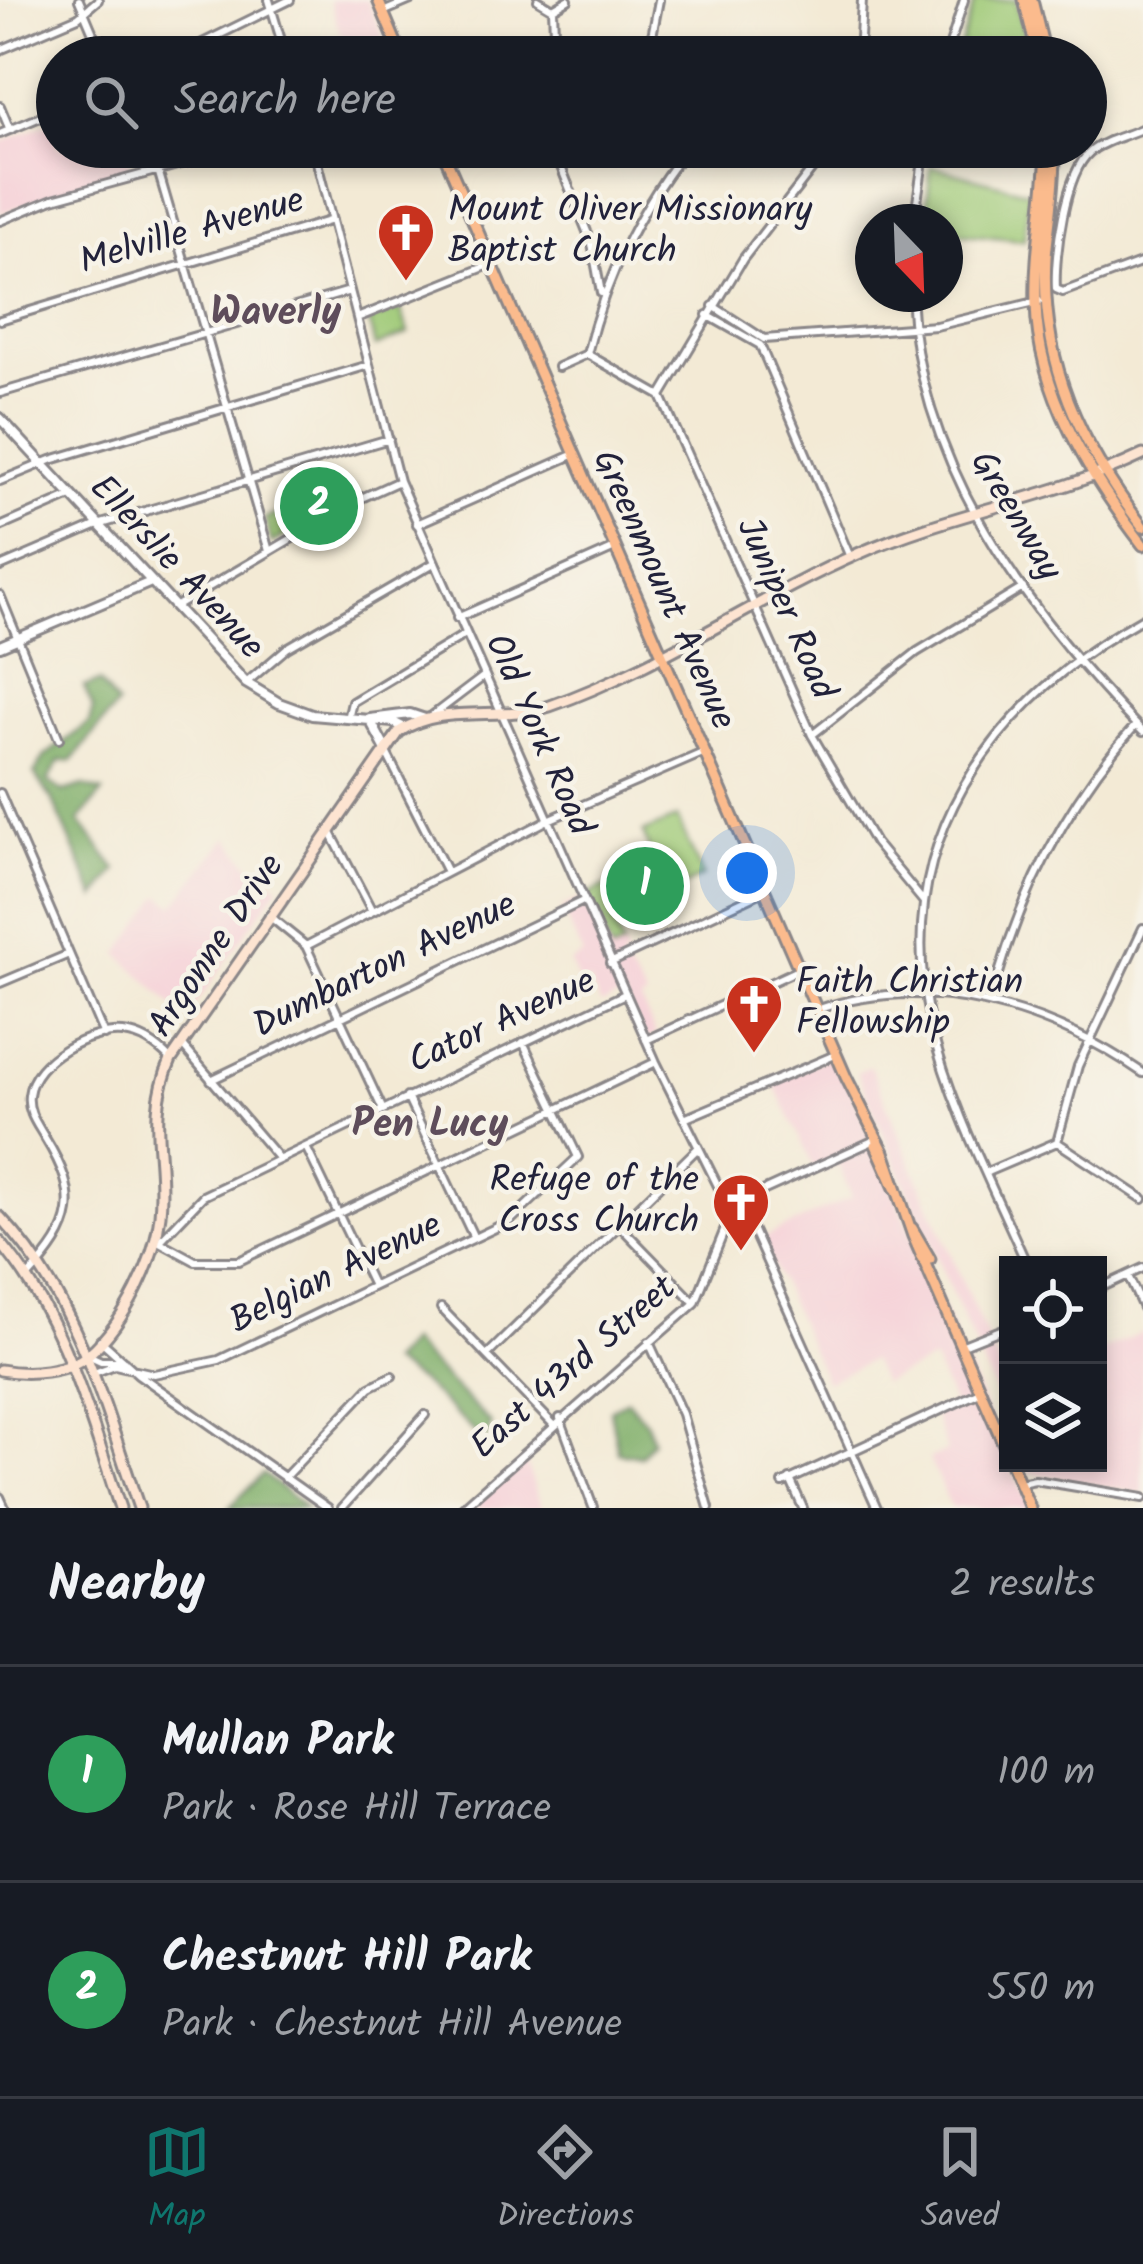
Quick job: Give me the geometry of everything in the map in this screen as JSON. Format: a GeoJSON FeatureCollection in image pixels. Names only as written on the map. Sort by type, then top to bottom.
{"type":"FeatureCollection","features":[{"type":"Feature","properties":{"kind":"main road"},"geometry":{"type":"LineString","coordinates":[[378,0],[393,36]]}},
{"type":"Feature","properties":{"kind":"main road"},"geometry":{"type":"LineString","coordinates":[[1028,0],[1037,36]]}},
{"type":"Feature","properties":{"kind":"main road","name":"Greenmount Avenue"},"geometry":{"type":"LineString","coordinates":[[450,168],[999,1432]]}},
{"type":"Feature","properties":{"kind":"main road"},"geometry":{"type":"LineString","coordinates":[[1050,168],[1041,301],[1058,379],[1100,475],[1143,545]]}},
{"type":"Feature","properties":{"kind":"main road"},"geometry":{"type":"LineString","coordinates":[[427,718],[500,714],[555,704],[754,611],[850,557],[1100,475],[1143,455]]}},
{"type":"Feature","properties":{"kind":"main road"},"geometry":{"type":"LineString","coordinates":[[1100,475],[1143,527]]}},
{"type":"Feature","properties":{"kind":"main road","name":"Argonne Drive"},"geometry":{"type":"LineString","coordinates":[[0,1370],[39,1372],[88,1355],[135,1288],[156,1240],[160,1195],[155,1111],[171,1060],[385,748],[405,728],[427,718]]}},
{"type":"Feature","properties":{"kind":"main road"},"geometry":{"type":"LineString","coordinates":[[0,1216],[40,1264],[68,1311],[88,1355],[139,1508]]}},
{"type":"Feature","properties":{"kind":"main road"},"geometry":{"type":"LineString","coordinates":[[0,1242],[28,1277],[70,1363],[120,1508]]}},
{"type":"Feature","properties":{"kind":"main road"},"geometry":{"type":"LineString","coordinates":[[68,1311],[100,1340]]}},
{"type":"Feature","properties":{"kind":"main road"},"geometry":{"type":"LineString","coordinates":[[70,1363],[94,1372]]}},
{"type":"Feature","properties":{"kind":"main road"},"geometry":{"type":"LineString","coordinates":[[1015,1472],[1030,1508]]}},
{"type":"Feature","properties":{"kind":"street"},"geometry":{"type":"LineString","coordinates":[[79,0],[94,36]]}},
{"type":"Feature","properties":{"kind":"street"},"geometry":{"type":"LineString","coordinates":[[0,50],[84,12],[98,0]]}},
{"type":"Feature","properties":{"kind":"street"},"geometry":{"type":"LineString","coordinates":[[212,36],[270,4],[290,0]]}},
{"type":"Feature","properties":{"kind":"street"},"geometry":{"type":"LineString","coordinates":[[383,12],[411,0]]}},
{"type":"Feature","properties":{"kind":"street"},"geometry":{"type":"LineString","coordinates":[[538,0],[553,9]]}},
{"type":"Feature","properties":{"kind":"street"},"geometry":{"type":"LineString","coordinates":[[553,9],[568,0]]}},
{"type":"Feature","properties":{"kind":"street"},"geometry":{"type":"LineString","coordinates":[[652,36],[658,0]]}},
{"type":"Feature","properties":{"kind":"street"},"geometry":{"type":"LineString","coordinates":[[860,36],[862,0]]}},
{"type":"Feature","properties":{"kind":"street"},"geometry":{"type":"LineString","coordinates":[[953,36],[964,0]]}},
{"type":"Feature","properties":{"kind":"street"},"geometry":{"type":"LineString","coordinates":[[270,4],[280,36]]}},
{"type":"Feature","properties":{"kind":"street"},"geometry":{"type":"LineString","coordinates":[[553,9],[554,36]]}},
{"type":"Feature","properties":{"kind":"street"},"geometry":{"type":"LineString","coordinates":[[0,106],[10,130]]}},
{"type":"Feature","properties":{"kind":"street"},"geometry":{"type":"LineString","coordinates":[[0,134],[36,119]]}},
{"type":"Feature","properties":{"kind":"street"},"geometry":{"type":"LineString","coordinates":[[1107,143],[1143,128]]}},
{"type":"Feature","properties":{"kind":"street"},"geometry":{"type":"LineString","coordinates":[[0,221],[52,199],[165,168]]}},
{"type":"Feature","properties":{"kind":"street","name":"Old York Road"},"geometry":{"type":"LineString","coordinates":[[318,168],[399,481],[656,1062],[725,1200],[750,1224],[878,1508]]}},
{"type":"Feature","properties":{"kind":"street"},"geometry":{"type":"LineString","coordinates":[[562,168],[592,244],[602,296]]}},
{"type":"Feature","properties":{"kind":"street"},"geometry":{"type":"LineString","coordinates":[[587,355],[602,296],[643,214],[674,168]]}},
{"type":"Feature","properties":{"kind":"street"},"geometry":{"type":"LineString","coordinates":[[587,355],[661,396],[713,305],[812,168]]}},
{"type":"Feature","properties":{"kind":"street"},"geometry":{"type":"LineString","coordinates":[[917,204],[922,168]]}},
{"type":"Feature","properties":{"kind":"street"},"geometry":{"type":"LineString","coordinates":[[1080,168],[1062,230],[1058,292],[1143,262]]}},
{"type":"Feature","properties":{"kind":"street"},"geometry":{"type":"LineString","coordinates":[[158,170],[269,551]]}},
{"type":"Feature","properties":{"kind":"street","name":"Melville Avenue"},"geometry":{"type":"LineString","coordinates":[[0,320],[332,220]]}},
{"type":"Feature","properties":{"kind":"street"},"geometry":{"type":"LineString","coordinates":[[357,318],[492,264]]}},
{"type":"Feature","properties":{"kind":"street"},"geometry":{"type":"LineString","coordinates":[[0,393],[350,291]]}},
{"type":"Feature","properties":{"kind":"street"},"geometry":{"type":"LineString","coordinates":[[707,315],[762,342],[914,328],[1041,301]]}},
{"type":"Feature","properties":{"kind":"street"},"geometry":{"type":"LineString","coordinates":[[713,305],[762,342],[850,557]]}},
{"type":"Feature","properties":{"kind":"street","name":"Greenway"},"geometry":{"type":"LineString","coordinates":[[913,312],[939,435],[976,515],[1023,587],[1143,732]]}},
{"type":"Feature","properties":{"kind":"street"},"geometry":{"type":"LineString","coordinates":[[558,367],[587,355]]}},
{"type":"Feature","properties":{"kind":"street"},"geometry":{"type":"LineString","coordinates":[[0,482],[41,464],[370,365]]}},
{"type":"Feature","properties":{"kind":"street","name":"Juniper Road"},"geometry":{"type":"LineString","coordinates":[[661,396],[812,735],[875,843],[924,903]]}},
{"type":"Feature","properties":{"kind":"street","name":"Ellerslie Avenue"},"geometry":{"type":"LineString","coordinates":[[0,418],[246,683],[290,708],[405,728]]}},
{"type":"Feature","properties":{"kind":"street"},"geometry":{"type":"LineString","coordinates":[[0,567],[98,525],[388,440]]}},
{"type":"Feature","properties":{"kind":"street"},"geometry":{"type":"LineString","coordinates":[[417,524],[575,454]]}},
{"type":"Feature","properties":{"kind":"street"},"geometry":{"type":"LineString","coordinates":[[175,608],[399,481]]}},
{"type":"Feature","properties":{"kind":"street"},"geometry":{"type":"LineString","coordinates":[[0,526],[71,496]]}},
{"type":"Feature","properties":{"kind":"street"},"geometry":{"type":"LineString","coordinates":[[457,618],[615,548]]}},
{"type":"Feature","properties":{"kind":"street"},"geometry":{"type":"LineString","coordinates":[[246,683],[296,643],[434,563]]}},
{"type":"Feature","properties":{"kind":"street"},"geometry":{"type":"LineString","coordinates":[[0,646],[151,582]]}},
{"type":"Feature","properties":{"kind":"street"},"geometry":{"type":"LineString","coordinates":[[812,735],[934,640],[1023,587]]}},
{"type":"Feature","properties":{"kind":"street"},"geometry":{"type":"LineString","coordinates":[[0,595],[59,739]]}},
{"type":"Feature","properties":{"kind":"street"},"geometry":{"type":"LineString","coordinates":[[1023,1256],[939,1053],[925,995],[924,903],[940,839],[976,762],[1023,704],[1078,658],[1143,618]]}},
{"type":"Feature","properties":{"kind":"street"},"geometry":{"type":"LineString","coordinates":[[348,719],[352,702],[464,635]]}},
{"type":"Feature","properties":{"kind":"street"},"geometry":{"type":"LineString","coordinates":[[447,872],[369,719],[410,714],[427,718],[484,677]]}},
{"type":"Feature","properties":{"kind":"street"},"geometry":{"type":"LineString","coordinates":[[992,1003],[1042,862],[1087,787],[1136,725]]}},
{"type":"Feature","properties":{"kind":"street"},"geometry":{"type":"LineString","coordinates":[[306,946],[546,821],[705,752]]}},
{"type":"Feature","properties":{"kind":"street"},"geometry":{"type":"LineString","coordinates":[[0,793],[104,1035]]}},
{"type":"Feature","properties":{"kind":"street"},"geometry":{"type":"LineString","coordinates":[[329,830],[372,911]]}},
{"type":"Feature","properties":{"kind":"street"},"geometry":{"type":"LineString","coordinates":[[610,963],[764,891]]}},
{"type":"Feature","properties":{"kind":"street","name":"Dumbarton Avenue"},"geometry":{"type":"LineString","coordinates":[[211,1080],[582,901]]}},
{"type":"Feature","properties":{"kind":"street"},"geometry":{"type":"LineString","coordinates":[[268,916],[306,946],[383,1110]]}},
{"type":"Feature","properties":{"kind":"street"},"geometry":{"type":"LineString","coordinates":[[987,1172],[1057,1142],[1089,1039],[1143,928]]}},
{"type":"Feature","properties":{"kind":"street"},"geometry":{"type":"LineString","coordinates":[[0,982],[69,954]]}},
{"type":"Feature","properties":{"kind":"street"},"geometry":{"type":"LineString","coordinates":[[646,1040],[800,969]]}},
{"type":"Feature","properties":{"kind":"street","name":"Cator Avenue"},"geometry":{"type":"LineString","coordinates":[[156,1240],[172,1234],[203,1196],[625,994]]}},
{"type":"Feature","properties":{"kind":"street"},"geometry":{"type":"LineString","coordinates":[[816,1010],[872,998],[925,995],[992,1003],[1089,1039],[1143,1073]]}},
{"type":"Feature","properties":{"kind":"street"},"geometry":{"type":"LineString","coordinates":[[28,1277],[61,1235],[70,1187],[31,1114],[30,1088],[37,1071],[52,1058],[104,1035],[139,1036],[171,1060]]}},
{"type":"Feature","properties":{"kind":"street"},"geometry":{"type":"LineString","coordinates":[[523,1042],[556,1111]]}},
{"type":"Feature","properties":{"kind":"street"},"geometry":{"type":"LineString","coordinates":[[180,1043],[279,1159]]}},
{"type":"Feature","properties":{"kind":"street"},"geometry":{"type":"LineString","coordinates":[[684,1119],[836,1054]]}},
{"type":"Feature","properties":{"kind":"street"},"geometry":{"type":"LineString","coordinates":[[156,1240],[195,1262],[230,1264],[656,1062]]}},
{"type":"Feature","properties":{"kind":"street"},"geometry":{"type":"LineString","coordinates":[[407,1097],[474,1238]]}},
{"type":"Feature","properties":{"kind":"street","name":"Belgian Avenue"},"geometry":{"type":"LineString","coordinates":[[94,1372],[115,1365],[138,1374],[206,1365],[518,1216],[578,1156],[556,1111]]}},
{"type":"Feature","properties":{"kind":"street"},"geometry":{"type":"LineString","coordinates":[[735,1208],[875,1140]]}},
{"type":"Feature","properties":{"kind":"street"},"geometry":{"type":"LineString","coordinates":[[1057,1142],[1143,1199]]}},
{"type":"Feature","properties":{"kind":"street"},"geometry":{"type":"LineString","coordinates":[[306,1147],[373,1286]]}},
{"type":"Feature","properties":{"kind":"street"},"geometry":{"type":"LineString","coordinates":[[487,1355],[698,1148]]}},
{"type":"Feature","properties":{"kind":"street","name":"East 43rd Street"},"geometry":{"type":"LineString","coordinates":[[462,1508],[695,1303],[735,1208]]}},
{"type":"Feature","properties":{"kind":"street"},"geometry":{"type":"LineString","coordinates":[[620,1226],[695,1303]]}},
{"type":"Feature","properties":{"kind":"street"},"geometry":{"type":"LineString","coordinates":[[1107,1285],[1143,1268]]}},
{"type":"Feature","properties":{"kind":"street"},"geometry":{"type":"LineString","coordinates":[[1128,1276],[1143,1308]]}},
{"type":"Feature","properties":{"kind":"street"},"geometry":{"type":"LineString","coordinates":[[441,1308],[557,1421],[593,1508]]}},
{"type":"Feature","properties":{"kind":"street"},"geometry":{"type":"LineString","coordinates":[[963,1345],[999,1331]]}},
{"type":"Feature","properties":{"kind":"street"},"geometry":{"type":"LineString","coordinates":[[100,1340],[138,1374],[328,1508]]}},
{"type":"Feature","properties":{"kind":"street"},"geometry":{"type":"LineString","coordinates":[[649,1342],[682,1414],[709,1508]]}},
{"type":"Feature","properties":{"kind":"street"},"geometry":{"type":"LineString","coordinates":[[88,1355],[127,1363]]}},
{"type":"Feature","properties":{"kind":"street"},"geometry":{"type":"LineString","coordinates":[[284,1478],[370,1388],[392,1376]]}},
{"type":"Feature","properties":{"kind":"street"},"geometry":{"type":"LineString","coordinates":[[803,1508],[787,1481],[982,1391]]}},
{"type":"Feature","properties":{"kind":"street"},"geometry":{"type":"LineString","coordinates":[[342,1508],[425,1415]]}},
{"type":"Feature","properties":{"kind":"street"},"geometry":{"type":"LineString","coordinates":[[1020,1484],[1035,1480],[1138,1498],[1135,1508]]}},
{"type":"Feature","properties":{"kind":"street"},"geometry":{"type":"LineString","coordinates":[[0,1497],[5,1508]]}},
{"type":"Feature","properties":{"kind":"shaded area"},"geometry":{"type":"Polygon","coordinates":[[[329,0],[367,0],[383,36],[341,36],[329,0]]]}},
{"type":"Feature","properties":{"kind":"shaded area"},"geometry":{"type":"Polygon","coordinates":[[[36,128],[36,168],[133,171],[0,213],[0,143],[36,128]]]}},
{"type":"Feature","properties":{"kind":"shaded area"},"geometry":{"type":"Polygon","coordinates":[[[228,837],[251,866],[279,886],[186,1018],[119,954],[160,895],[174,905],[228,837]]]}},
{"type":"Feature","properties":{"kind":"shaded area"},"geometry":{"type":"Polygon","coordinates":[[[586,896],[611,951],[623,946],[627,955],[621,959],[647,998],[641,1001],[656,1035],[645,1039],[624,995],[601,1005],[589,980],[580,984],[570,963],[583,955],[561,908],[586,896]]]}},
{"type":"Feature","properties":{"kind":"shaded area"},"geometry":{"type":"Polygon","coordinates":[[[836,1054],[999,1442],[999,1472],[1013,1472],[1031,1508],[951,1508],[929,1459],[947,1451],[933,1412],[952,1403],[933,1360],[882,1383],[871,1360],[826,1382],[761,1239],[852,1197],[838,1164],[816,1173],[773,1081],[836,1054]]]}},
{"type":"Feature","properties":{"kind":"shaded area"},"geometry":{"type":"Polygon","coordinates":[[[870,1066],[999,1366],[999,1402],[857,1072],[870,1066]]]}},
{"type":"Feature","properties":{"kind":"shaded area"},"geometry":{"type":"Polygon","coordinates":[[[1143,1332],[1143,1494],[1028,1472],[1107,1472],[1107,1348],[1143,1332]]]}},
{"type":"Feature","properties":{"kind":"shaded area"},"geometry":{"type":"Polygon","coordinates":[[[525,1460],[542,1508],[473,1508],[492,1487],[525,1460]]]}},
{"type":"Feature","properties":{"kind":"green space"},"geometry":{"type":"Polygon","coordinates":[[[975,0],[1016,0],[1025,36],[964,36],[975,0]]]}},
{"type":"Feature","properties":{"kind":"green space"},"geometry":{"type":"Polygon","coordinates":[[[931,168],[1030,192],[1024,240],[963,234],[963,204],[927,204],[931,168]]]}},
{"type":"Feature","properties":{"kind":"green space"},"geometry":{"type":"Polygon","coordinates":[[[400,308],[409,333],[375,347],[369,321],[400,308]]]}},
{"type":"Feature","properties":{"kind":"green space"},"geometry":{"type":"Polygon","coordinates":[[[354,491],[355,495],[272,543],[265,518],[354,491]]]}},
{"type":"Feature","properties":{"kind":"green space"},"geometry":{"type":"Polygon","coordinates":[[[99,682],[117,705],[72,761],[60,761],[48,781],[63,792],[84,786],[103,792],[79,821],[117,870],[96,898],[52,799],[34,774],[45,756],[89,723],[93,708],[84,687],[99,682]]]}},
{"type":"Feature","properties":{"kind":"green space"},"geometry":{"type":"Polygon","coordinates":[[[677,818],[703,876],[613,923],[623,946],[612,952],[586,896],[654,862],[643,833],[677,818]]]}},
{"type":"Feature","properties":{"kind":"green space"},"geometry":{"type":"Polygon","coordinates":[[[409,1342],[491,1424],[487,1437],[481,1438],[420,1382],[390,1363],[409,1342]]]}},
{"type":"Feature","properties":{"kind":"green space"},"geometry":{"type":"Polygon","coordinates":[[[627,1400],[647,1423],[652,1440],[641,1456],[618,1452],[610,1410],[627,1400]]]}},
{"type":"Feature","properties":{"kind":"green space"},"geometry":{"type":"Polygon","coordinates":[[[263,1474],[306,1508],[229,1508],[263,1474]]]}},
{"type":"Feature","properties":{"kind":"place","name":"Mount Oliver Missionary Baptist Church"},"geometry":{"type":"Point","coordinates":[406,283]}},
{"type":"Feature","properties":{"kind":"place","name":"Chestnut Hill Park"},"geometry":{"type":"Point","coordinates":[319,506]}},
{"type":"Feature","properties":{"kind":"place","name":"Mullan Park"},"geometry":{"type":"Point","coordinates":[645,886]}},
{"type":"Feature","properties":{"kind":"place","name":"Faith Christian Fellowship"},"geometry":{"type":"Point","coordinates":[754,1055]}},
{"type":"Feature","properties":{"kind":"place","name":"Refuge of the Cross Church"},"geometry":{"type":"Point","coordinates":[741,1253]}},
{"type":"Feature","properties":{"kind":"district","name":"Waverly"},"geometry":{"type":"Point","coordinates":[276,314]}},
{"type":"Feature","properties":{"kind":"district","name":"Pen Lucy"},"geometry":{"type":"Point","coordinates":[430,1126]}}]}
